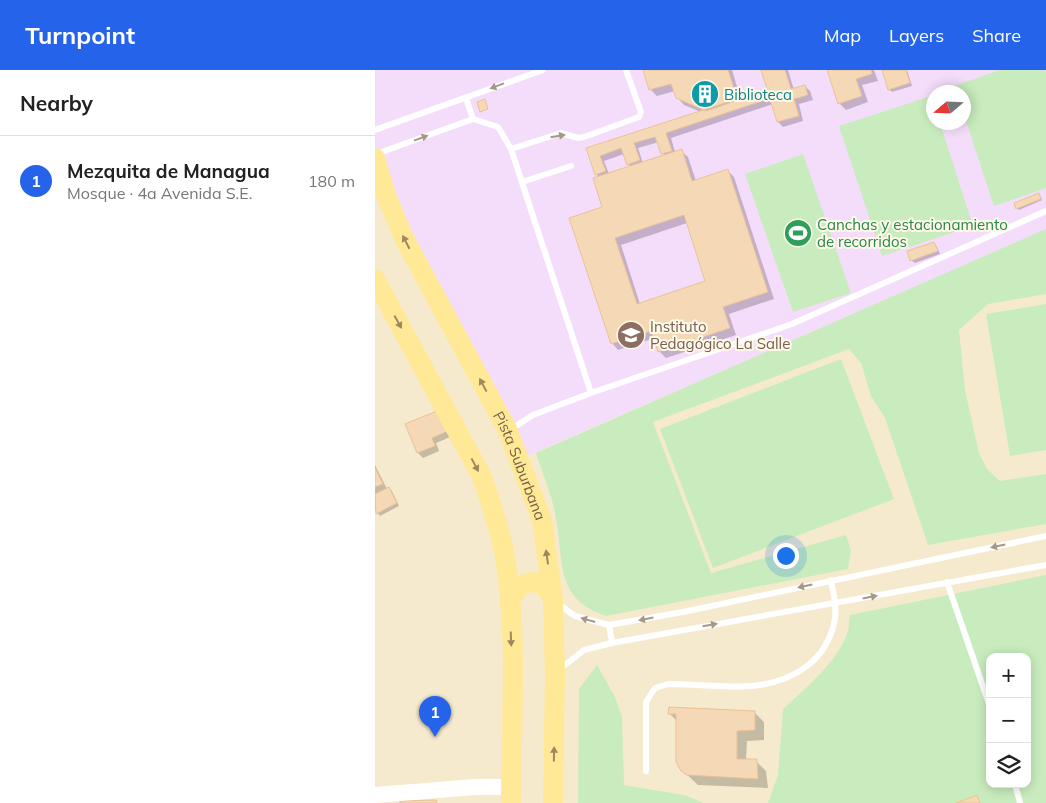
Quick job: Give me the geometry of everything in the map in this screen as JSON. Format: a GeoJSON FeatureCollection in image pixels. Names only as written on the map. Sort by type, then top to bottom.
{"type":"FeatureCollection","features":[{"type":"Feature","properties":{"kind":"main road","name":"Pista Suburbana"},"geometry":{"type":"LineString","coordinates":[[375,156],[386,195],[403,238],[508,431],[542,520],[553,600],[555,673],[553,803]]}},
{"type":"Feature","properties":{"kind":"main road"},"geometry":{"type":"LineString","coordinates":[[375,279],[482,477],[503,546],[510,606],[512,658],[511,795]]}},
{"type":"Feature","properties":{"kind":"main road"},"geometry":{"type":"LineString","coordinates":[[510,606],[511,597],[515,591],[526,583],[533,582],[541,584],[551,594],[553,600]]}},
{"type":"Feature","properties":{"kind":"street"},"geometry":{"type":"LineString","coordinates":[[375,795],[475,787],[511,795]]}},
{"type":"Feature","properties":{"kind":"lane"},"geometry":{"type":"LineString","coordinates":[[375,130],[543,70]]}},
{"type":"Feature","properties":{"kind":"lane"},"geometry":{"type":"LineString","coordinates":[[511,149],[561,133],[578,138],[584,137],[639,117],[641,112],[627,70]]}},
{"type":"Feature","properties":{"kind":"lane"},"geometry":{"type":"LineString","coordinates":[[466,98],[473,119]]}},
{"type":"Feature","properties":{"kind":"lane"},"geometry":{"type":"LineString","coordinates":[[375,156],[473,119],[498,127],[511,149],[591,393]]}},
{"type":"Feature","properties":{"kind":"lane"},"geometry":{"type":"LineString","coordinates":[[522,182],[571,166]]}},
{"type":"Feature","properties":{"kind":"lane"},"geometry":{"type":"LineString","coordinates":[[508,431],[533,415],[591,393],[791,324],[1046,211]]}},
{"type":"Feature","properties":{"kind":"lane"},"geometry":{"type":"LineString","coordinates":[[553,600],[575,616],[609,625],[693,610],[831,580],[1046,538]]}},
{"type":"Feature","properties":{"kind":"lane"},"geometry":{"type":"LineString","coordinates":[[555,673],[584,650],[612,643],[1046,565]]}},
{"type":"Feature","properties":{"kind":"lane"},"geometry":{"type":"LineString","coordinates":[[646,771],[646,702],[655,688],[668,684],[751,686],[776,682],[807,668],[826,646],[835,618],[831,580]]}},
{"type":"Feature","properties":{"kind":"lane"},"geometry":{"type":"LineString","coordinates":[[947,582],[989,698]]}},
{"type":"Feature","properties":{"kind":"lane"},"geometry":{"type":"LineString","coordinates":[[609,625],[612,643]]}},
{"type":"Feature","properties":{"kind":"lane"},"geometry":{"type":"LineString","coordinates":[[1016,788],[1021,803]]}},
{"type":"Feature","properties":{"kind":"shaded area"},"geometry":{"type":"Polygon","coordinates":[[[375,70],[1046,70],[1046,803],[375,803],[375,70]]]}},
{"type":"Feature","properties":{"kind":"shaded area","name":"Instituto Pedagógico La Salle"},"geometry":{"type":"Polygon","coordinates":[[[375,70],[1046,70],[1046,230],[518,460],[375,158],[375,70]]]}},
{"type":"Feature","properties":{"kind":"green space"},"geometry":{"type":"Polygon","coordinates":[[[1000,70],[1045,70],[1046,188],[994,206],[969,130],[971,130],[971,85],[957,85],[1000,70]]]}},
{"type":"Feature","properties":{"kind":"green space"},"geometry":{"type":"Polygon","coordinates":[[[926,98],[926,130],[942,130],[973,226],[882,256],[839,126],[926,98]]]}},
{"type":"Feature","properties":{"kind":"green space","name":"Canchas y estacionamiento de recorridos"},"geometry":{"type":"Polygon","coordinates":[[[803,154],[851,293],[793,312],[745,174],[803,154]]]}},
{"type":"Feature","properties":{"kind":"green space"},"geometry":{"type":"Polygon","coordinates":[[[1046,229],[1046,294],[988,304],[959,330],[965,390],[979,453],[987,469],[1000,481],[1046,474],[1046,524],[928,545],[885,418],[871,396],[861,363],[849,349],[653,422],[711,573],[846,535],[851,550],[848,569],[606,616],[590,609],[578,600],[565,578],[555,511],[536,453],[1046,229]]]}},
{"type":"Feature","properties":{"kind":"green space"},"geometry":{"type":"Polygon","coordinates":[[[1046,304],[1046,450],[1010,456],[986,314],[1046,304]]]}},
{"type":"Feature","properties":{"kind":"green space"},"geometry":{"type":"Polygon","coordinates":[[[841,359],[894,499],[713,568],[660,429],[841,359]]]}},
{"type":"Feature","properties":{"kind":"green space"},"geometry":{"type":"Polygon","coordinates":[[[1046,575],[1046,803],[768,803],[778,775],[783,709],[829,663],[844,642],[848,631],[850,615],[1046,575]]]}},
{"type":"Feature","properties":{"kind":"green space"},"geometry":{"type":"Polygon","coordinates":[[[597,665],[614,695],[622,716],[624,785],[684,795],[704,803],[578,803],[579,689],[597,665]]]}},
{"type":"Feature","properties":{"kind":"building","name":"Biblioteca"},"geometry":{"type":"Polygon","coordinates":[[[643,70],[728,70],[738,100],[706,111],[676,98],[671,84],[649,90],[643,70]]]}},
{"type":"Feature","properties":{"kind":"building"},"geometry":{"type":"Polygon","coordinates":[[[761,70],[785,70],[791,89],[805,85],[808,95],[794,99],[799,116],[777,122],[761,70]]]}},
{"type":"Feature","properties":{"kind":"building"},"geometry":{"type":"Polygon","coordinates":[[[827,70],[871,70],[872,74],[856,79],[862,96],[838,104],[827,70]]]}},
{"type":"Feature","properties":{"kind":"building"},"geometry":{"type":"Polygon","coordinates":[[[882,70],[906,70],[910,83],[888,90],[882,70]]]}},
{"type":"Feature","properties":{"kind":"building"},"geometry":{"type":"Polygon","coordinates":[[[765,90],[768,99],[666,133],[672,151],[661,154],[655,137],[634,143],[640,160],[627,165],[621,148],[600,156],[606,171],[595,175],[586,148],[765,90]]]}},
{"type":"Feature","properties":{"kind":"building"},"geometry":{"type":"Polygon","coordinates":[[[485,99],[488,109],[480,112],[477,102],[485,99]]]}},
{"type":"Feature","properties":{"kind":"building"},"geometry":{"type":"Polygon","coordinates":[[[682,149],[692,181],[728,169],[768,292],[723,307],[730,328],[658,352],[651,331],[611,344],[569,218],[602,207],[593,178],[682,149]],[[684,215],[615,238],[637,304],[705,281],[684,215]]]}},
{"type":"Feature","properties":{"kind":"building"},"geometry":{"type":"Polygon","coordinates":[[[1039,193],[1041,199],[1016,209],[1014,203],[1039,193]]]}},
{"type":"Feature","properties":{"kind":"building"},"geometry":{"type":"Polygon","coordinates":[[[934,242],[938,251],[910,261],[907,251],[934,242]]]}},
{"type":"Feature","properties":{"kind":"building"},"geometry":{"type":"Polygon","coordinates":[[[442,409],[450,430],[432,438],[435,446],[417,453],[405,424],[442,409]]]}},
{"type":"Feature","properties":{"kind":"building"},"geometry":{"type":"Polygon","coordinates":[[[375,468],[383,484],[375,487],[375,468]]]}},
{"type":"Feature","properties":{"kind":"building"},"geometry":{"type":"Polygon","coordinates":[[[389,487],[397,503],[376,514],[375,494],[389,487]]]}},
{"type":"Feature","properties":{"kind":"building"},"geometry":{"type":"Polygon","coordinates":[[[669,707],[755,711],[755,730],[737,731],[737,759],[757,759],[758,779],[687,775],[681,771],[676,762],[676,714],[668,714],[669,707]]]}},
{"type":"Feature","properties":{"kind":"building"},"geometry":{"type":"Polygon","coordinates":[[[977,795],[980,803],[956,803],[977,795]]]}},
{"type":"Feature","properties":{"kind":"building"},"geometry":{"type":"Polygon","coordinates":[[[436,800],[437,803],[400,803],[400,801],[436,800]]]}},
{"type":"Feature","properties":{"kind":"place","name":"Biblioteca"},"geometry":{"type":"Point","coordinates":[705,94]}},
{"type":"Feature","properties":{"kind":"place","name":"Canchas y estacionamiento de recorridos"},"geometry":{"type":"Point","coordinates":[798,233]}},
{"type":"Feature","properties":{"kind":"place","name":"Instituto Pedagógico La Salle"},"geometry":{"type":"Point","coordinates":[631,335]}},
{"type":"Feature","properties":{"kind":"place","name":"Mezquita de Managua"},"geometry":{"type":"Point","coordinates":[435,737]}}]}
